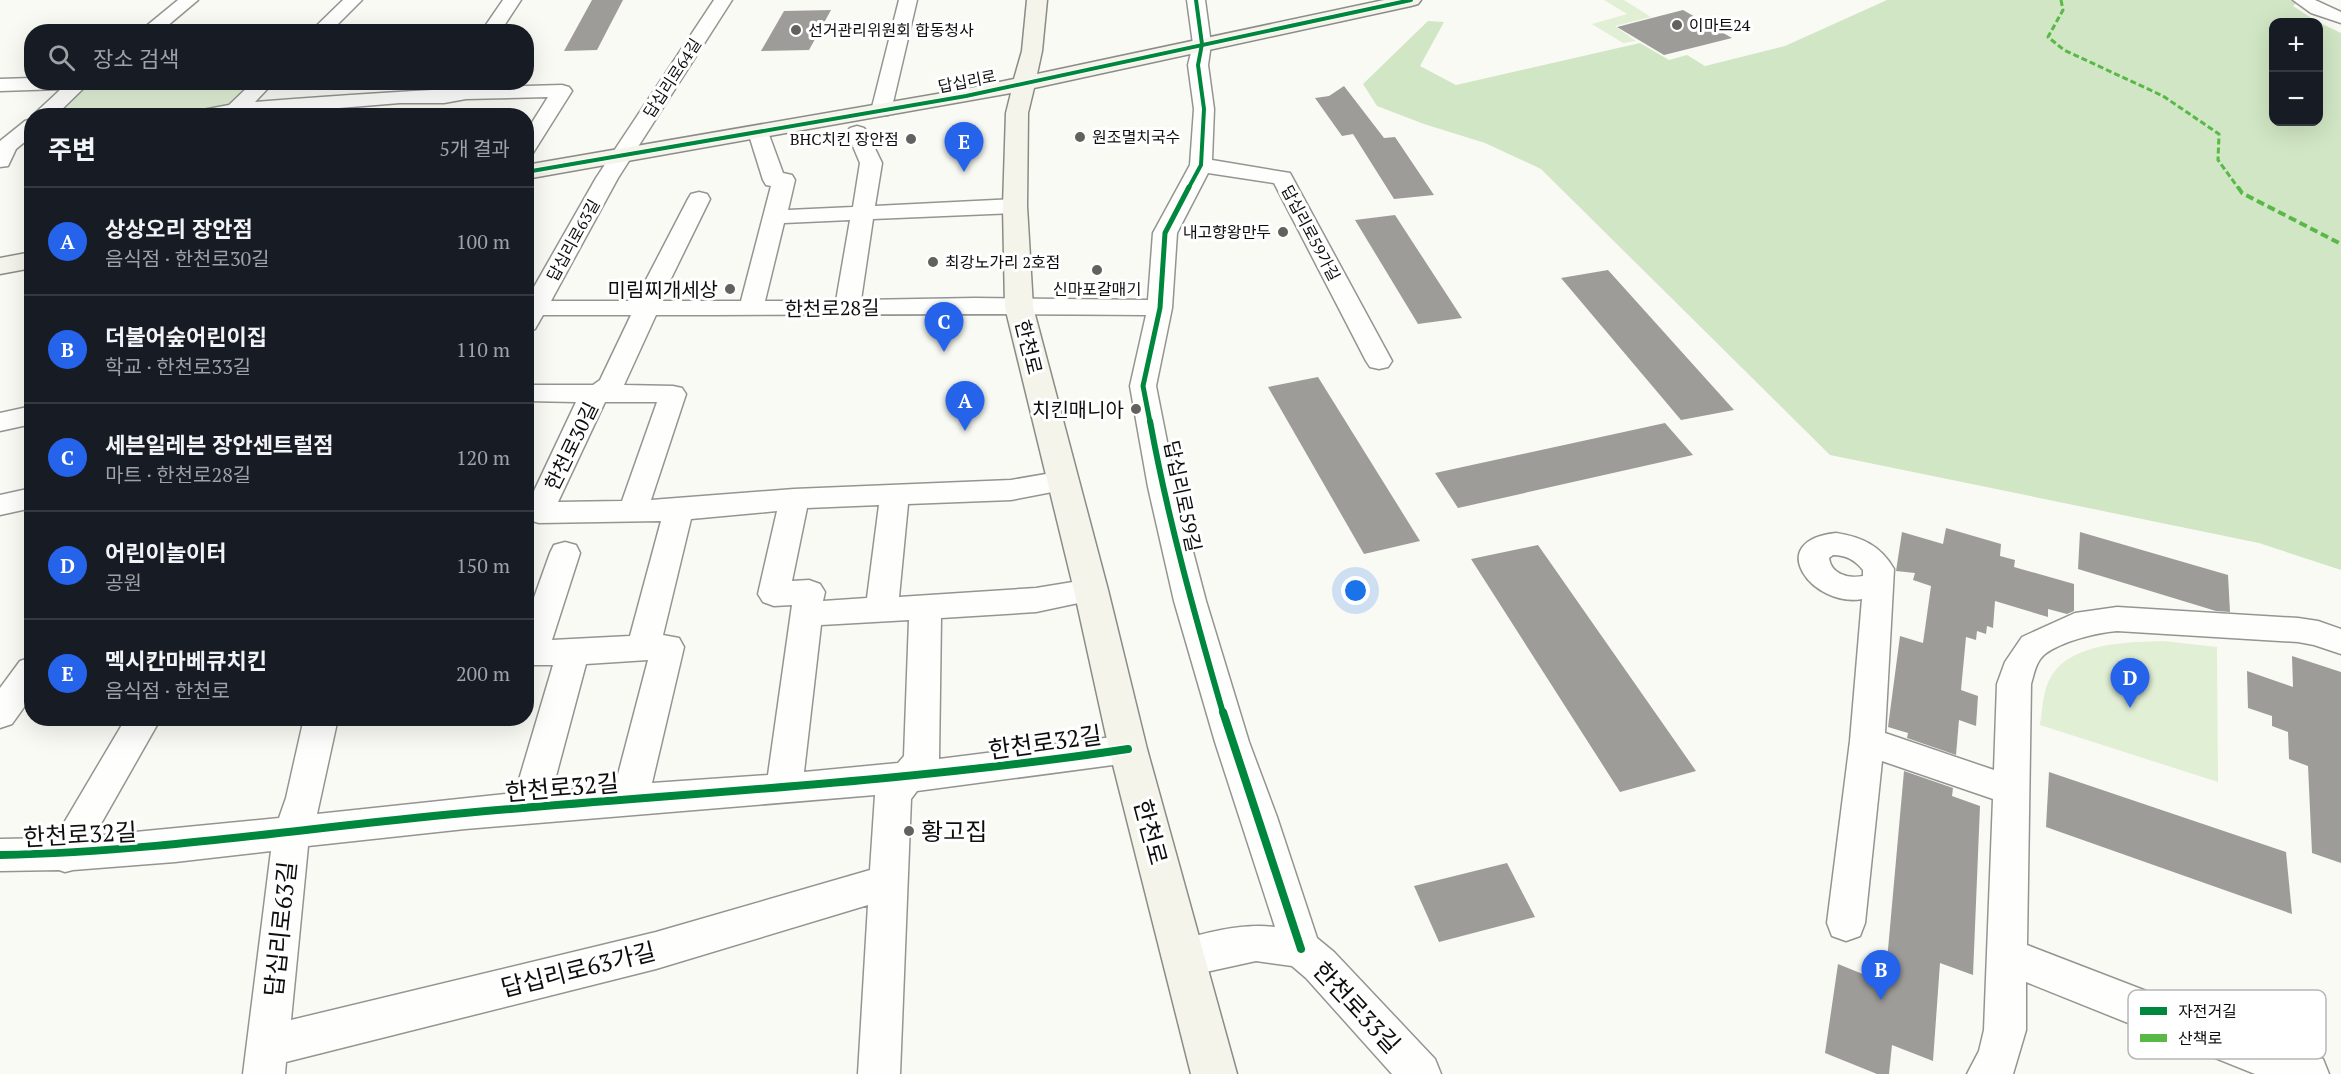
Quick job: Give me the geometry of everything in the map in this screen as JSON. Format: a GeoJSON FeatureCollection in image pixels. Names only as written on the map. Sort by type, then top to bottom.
{"type":"FeatureCollection","features":[{"type":"Feature","properties":{"kind":"main road","name":"한천로"},"geometry":{"type":"LineString","coordinates":[[1037,0],[1032,51],[1017,113],[1016,206],[1019,307],[1091,590],[1128,749],[1214,1074]]}},
{"type":"Feature","properties":{"kind":"main road","name":"답십리로"},"geometry":{"type":"LineString","coordinates":[[534,171],[966,96],[1411,0]]}},
{"type":"Feature","properties":{"kind":"main road"},"geometry":{"type":"LineString","coordinates":[[0,266],[24,262]]}},
{"type":"Feature","properties":{"kind":"street"},"geometry":{"type":"LineString","coordinates":[[158,24],[189,0]]}},
{"type":"Feature","properties":{"kind":"street"},"geometry":{"type":"LineString","coordinates":[[328,24],[353,0]]}},
{"type":"Feature","properties":{"kind":"street"},"geometry":{"type":"LineString","coordinates":[[496,24],[512,0]]}},
{"type":"Feature","properties":{"kind":"street","name":"답십리로64길"},"geometry":{"type":"LineString","coordinates":[[621,156],[723,0]]}},
{"type":"Feature","properties":{"kind":"street"},"geometry":{"type":"LineString","coordinates":[[881,111],[908,0]]}},
{"type":"Feature","properties":{"kind":"street","name":"답십리로59길"},"geometry":{"type":"LineString","coordinates":[[1196,0],[1202,44],[1198,65],[1204,109],[1202,165],[1165,233],[1160,308],[1143,386],[1162,487],[1193,612],[1232,742],[1259,817],[1301,950]]}},
{"type":"Feature","properties":{"kind":"street"},"geometry":{"type":"LineString","coordinates":[[2309,5],[2341,18]]}},
{"type":"Feature","properties":{"kind":"street"},"geometry":{"type":"LineString","coordinates":[[2309,5],[2315,16],[2341,29]]}},
{"type":"Feature","properties":{"kind":"street"},"geometry":{"type":"LineString","coordinates":[[0,85],[24,84]]}},
{"type":"Feature","properties":{"kind":"street"},"geometry":{"type":"LineString","coordinates":[[51,108],[73,90]]}},
{"type":"Feature","properties":{"kind":"street"},"geometry":{"type":"LineString","coordinates":[[238,108],[257,90]]}},
{"type":"Feature","properties":{"kind":"street"},"geometry":{"type":"LineString","coordinates":[[437,108],[449,90]]}},
{"type":"Feature","properties":{"kind":"street"},"geometry":{"type":"LineString","coordinates":[[263,108],[400,98],[449,90],[466,93],[562,91],[534,136]]}},
{"type":"Feature","properties":{"kind":"street"},"geometry":{"type":"LineString","coordinates":[[2,151],[24,132]]}},
{"type":"Feature","properties":{"kind":"street"},"geometry":{"type":"LineString","coordinates":[[751,308],[784,180],[774,180],[758,132]]}},
{"type":"Feature","properties":{"kind":"street"},"geometry":{"type":"LineString","coordinates":[[847,308],[871,163],[857,132]]}},
{"type":"Feature","properties":{"kind":"street"},"geometry":{"type":"LineString","coordinates":[[2,151],[24,144]]}},
{"type":"Feature","properties":{"kind":"street","name":"답십리로63길"},"geometry":{"type":"LineString","coordinates":[[534,306],[621,156]]}},
{"type":"Feature","properties":{"kind":"street","name":"답십리로59가길"},"geometry":{"type":"LineString","coordinates":[[1202,165],[1282,178],[1379,361]]}},
{"type":"Feature","properties":{"kind":"street"},"geometry":{"type":"LineString","coordinates":[[645,309],[648,297],[699,199]]}},
{"type":"Feature","properties":{"kind":"street"},"geometry":{"type":"LineString","coordinates":[[774,217],[1016,206]]}},
{"type":"Feature","properties":{"kind":"street","name":"한천로28길"},"geometry":{"type":"LineString","coordinates":[[534,313],[645,309],[975,305],[1160,308]]}},
{"type":"Feature","properties":{"kind":"street","name":"한천로30길"},"geometry":{"type":"LineString","coordinates":[[645,309],[611,386],[591,399],[539,513],[678,510],[794,499],[1011,490],[1064,481]]}},
{"type":"Feature","properties":{"kind":"street","name":"한천로30길"},"geometry":{"type":"LineString","coordinates":[[534,393],[673,394],[633,511]]}},
{"type":"Feature","properties":{"kind":"street"},"geometry":{"type":"LineString","coordinates":[[0,422],[24,417]]}},
{"type":"Feature","properties":{"kind":"street"},"geometry":{"type":"LineString","coordinates":[[882,608],[895,494]]}},
{"type":"Feature","properties":{"kind":"street"},"geometry":{"type":"LineString","coordinates":[[784,788],[809,592],[774,594],[794,499]]}},
{"type":"Feature","properties":{"kind":"street"},"geometry":{"type":"LineString","coordinates":[[0,505],[24,500]]}},
{"type":"Feature","properties":{"kind":"street"},"geometry":{"type":"LineString","coordinates":[[534,654],[655,648],[678,510]]}},
{"type":"Feature","properties":{"kind":"street"},"geometry":{"type":"LineString","coordinates":[[534,645],[565,553]]}},
{"type":"Feature","properties":{"kind":"street"},"geometry":{"type":"LineString","coordinates":[[1846,923],[1866,741],[1880,576]]}},
{"type":"Feature","properties":{"kind":"street"},"geometry":{"type":"LineString","coordinates":[[806,614],[1036,600],[1091,590]]}},
{"type":"Feature","properties":{"kind":"street"},"geometry":{"type":"LineString","coordinates":[[879,1074],[893,795],[921,761],[926,605]]}},
{"type":"Feature","properties":{"kind":"street"},"geometry":{"type":"LineString","coordinates":[[1988,1074],[1997,1061],[2005,1030],[2014,684],[2020,662],[2032,646],[2086,622],[2117,619],[2298,630],[2318,633],[2341,642]]}},
{"type":"Feature","properties":{"kind":"street","name":"한천로32길"},"geometry":{"type":"LineString","coordinates":[[630,799],[655,648]]}},
{"type":"Feature","properties":{"kind":"street","name":"한천로32길"},"geometry":{"type":"LineString","coordinates":[[529,808],[573,652]]}},
{"type":"Feature","properties":{"kind":"street"},"geometry":{"type":"LineString","coordinates":[[0,714],[24,681]]}},
{"type":"Feature","properties":{"kind":"street","name":"한천로32길"},"geometry":{"type":"LineString","coordinates":[[65,856],[139,726]]}},
{"type":"Feature","properties":{"kind":"street","name":"답십리로63길"},"geometry":{"type":"LineString","coordinates":[[262,1066],[291,835],[304,798],[319,726]]}},
{"type":"Feature","properties":{"kind":"street"},"geometry":{"type":"LineString","coordinates":[[1866,741],[2012,791]]}},
{"type":"Feature","properties":{"kind":"street","name":"한천로32길"},"geometry":{"type":"LineString","coordinates":[[0,855],[65,856],[291,835],[363,822],[907,778],[1128,749]]}},
{"type":"Feature","properties":{"kind":"street","name":"답십리로63가길"},"geometry":{"type":"LineString","coordinates":[[262,1066],[797,912],[887,882]]}},
{"type":"Feature","properties":{"kind":"street","name":"한천로33길"},"geometry":{"type":"LineString","coordinates":[[1183,957],[1256,943],[1301,950],[1320,965],[1420,1074]]}},
{"type":"Feature","properties":{"kind":"street"},"geometry":{"type":"LineString","coordinates":[[2007,956],[2128,1003]]}},
{"type":"Feature","properties":{"kind":"street"},"geometry":{"type":"LineString","coordinates":[[2270,1059],[2308,1074]]}},
{"type":"Feature","properties":{"kind":"green space"},"geometry":{"type":"Polygon","coordinates":[[[1604,0],[1624,0],[1651,17],[1615,26],[1636,41],[1623,43],[1592,24],[1627,14],[1604,0]]]}},
{"type":"Feature","properties":{"kind":"green space"},"geometry":{"type":"Polygon","coordinates":[[[1887,0],[2299,0],[2293,6],[2311,18],[2269,18],[2269,126],[2323,126],[2323,24],[2341,33],[2341,570],[2259,543],[1830,455],[1541,169],[1485,143],[1377,106],[1363,84],[1428,21],[1444,22],[1420,66],[1456,85],[1640,43],[1669,60],[1687,55],[1705,66],[1785,46],[1887,0]]]}},
{"type":"Feature","properties":{"kind":"green space"},"geometry":{"type":"Polygon","coordinates":[[[74,90],[257,90],[237,108],[52,108],[74,90]]]}},
{"type":"Feature","properties":{"kind":"green space"},"geometry":{"type":"Polygon","coordinates":[[[2164,641],[2217,647],[2218,782],[2040,725],[2046,687],[2061,664],[2088,650],[2103,646],[2164,641]]]}},
{"type":"Feature","properties":{"kind":"building"},"geometry":{"type":"Polygon","coordinates":[[[592,0],[623,0],[597,50],[564,51],[592,0]]]}},
{"type":"Feature","properties":{"kind":"building","name":"선거관리위원회 합동청사"},"geometry":{"type":"Polygon","coordinates":[[[831,10],[809,50],[761,51],[784,11],[831,10]]]}},
{"type":"Feature","properties":{"kind":"building"},"geometry":{"type":"Polygon","coordinates":[[[1683,10],[1732,38],[1664,55],[1617,27],[1683,10]]]}},
{"type":"Feature","properties":{"kind":"building"},"geometry":{"type":"Polygon","coordinates":[[[1344,86],[1384,138],[1395,137],[1434,195],[1394,199],[1353,134],[1342,136],[1315,98],[1329,96],[1344,86]]]}},
{"type":"Feature","properties":{"kind":"building"},"geometry":{"type":"Polygon","coordinates":[[[1395,215],[1462,318],[1418,324],[1355,220],[1395,215]]]}},
{"type":"Feature","properties":{"kind":"building"},"geometry":{"type":"Polygon","coordinates":[[[1608,270],[1734,410],[1681,420],[1561,278],[1608,270]]]}},
{"type":"Feature","properties":{"kind":"building"},"geometry":{"type":"Polygon","coordinates":[[[1318,377],[1420,541],[1364,554],[1268,387],[1318,377]]]}},
{"type":"Feature","properties":{"kind":"building"},"geometry":{"type":"Polygon","coordinates":[[[1665,423],[1693,455],[1458,508],[1435,473],[1665,423]]]}},
{"type":"Feature","properties":{"kind":"building"},"geometry":{"type":"Polygon","coordinates":[[[1946,528],[2001,544],[2000,556],[2015,560],[2014,567],[2074,584],[2074,611],[2067,614],[2048,609],[2048,617],[1995,601],[1993,628],[1987,626],[1986,634],[1977,631],[1976,640],[1966,637],[1961,690],[1978,696],[1976,726],[1959,720],[1956,755],[1907,738],[1908,733],[1888,727],[1900,636],[1923,643],[1931,586],[1913,580],[1915,573],[1896,571],[1902,532],[1943,544],[1946,528]]]}},
{"type":"Feature","properties":{"kind":"building"},"geometry":{"type":"Polygon","coordinates":[[[2080,532],[2228,575],[2230,612],[2216,611],[2078,569],[2080,532]]]}},
{"type":"Feature","properties":{"kind":"building"},"geometry":{"type":"Polygon","coordinates":[[[1538,545],[1696,771],[1620,792],[1471,559],[1538,545]]]}},
{"type":"Feature","properties":{"kind":"building"},"geometry":{"type":"Polygon","coordinates":[[[2292,656],[2341,672],[2341,863],[2312,853],[2308,766],[2289,759],[2288,732],[2272,726],[2272,716],[2248,708],[2247,671],[2293,687],[2292,656]]]}},
{"type":"Feature","properties":{"kind":"building"},"geometry":{"type":"Polygon","coordinates":[[[1904,771],[1953,788],[1952,796],[1980,806],[1973,975],[1940,963],[1933,1061],[1892,1045],[1889,1074],[1877,1074],[1825,1053],[1838,964],[1885,983],[1904,771]]]}},
{"type":"Feature","properties":{"kind":"building"},"geometry":{"type":"Polygon","coordinates":[[[2049,772],[2286,852],[2292,914],[2046,827],[2049,772]]]}},
{"type":"Feature","properties":{"kind":"building"},"geometry":{"type":"Polygon","coordinates":[[[1507,863],[1535,917],[1439,942],[1414,886],[1507,863]]]}},
{"type":"Feature","properties":{"kind":"marked path"},"geometry":{"type":"LineString","coordinates":[[2061,0],[2063,10],[2048,37],[2064,50],[2163,96],[2219,134],[2218,160],[2242,193],[2341,244]]}},
{"type":"Feature","properties":{"kind":"cycle path"},"geometry":{"type":"LineString","coordinates":[[1196,0],[1202,44],[1198,65],[1204,109],[1201,165],[1165,233],[1160,308],[1143,386],[1162,487],[1190,601],[1232,742],[1259,817],[1301,949]]}},
{"type":"Feature","properties":{"kind":"cycle path"},"geometry":{"type":"LineString","coordinates":[[534,171],[966,96],[1411,0]]}},
{"type":"Feature","properties":{"kind":"cycle path"},"geometry":{"type":"LineString","coordinates":[[0,855],[117,851],[465,813],[880,780],[963,772],[1128,749]]}},
{"type":"Feature","properties":{"kind":"place","name":"이마트24"},"geometry":{"type":"Point","coordinates":[1677,25]}},
{"type":"Feature","properties":{"kind":"place","name":"선거관리위원회 합동청사"},"geometry":{"type":"Point","coordinates":[796,30]}},
{"type":"Feature","properties":{"kind":"place","name":"원조멸치국수"},"geometry":{"type":"Point","coordinates":[1080,137]}},
{"type":"Feature","properties":{"kind":"place","name":"BHC치킨 장안점"},"geometry":{"type":"Point","coordinates":[911,139]}},
{"type":"Feature","properties":{"kind":"place","name":"멕시칸마베큐치킨"},"geometry":{"type":"Point","coordinates":[964,172]}},
{"type":"Feature","properties":{"kind":"place","name":"내고향왕만두"},"geometry":{"type":"Point","coordinates":[1283,232]}},
{"type":"Feature","properties":{"kind":"place","name":"최강노가리 2호점"},"geometry":{"type":"Point","coordinates":[933,262]}},
{"type":"Feature","properties":{"kind":"place","name":"신마포갈매기"},"geometry":{"type":"Point","coordinates":[1097,270]}},
{"type":"Feature","properties":{"kind":"place","name":"미림찌개세상"},"geometry":{"type":"Point","coordinates":[730,289]}},
{"type":"Feature","properties":{"kind":"place","name":"세븐일레븐 장안센트럴점"},"geometry":{"type":"Point","coordinates":[944,352]}},
{"type":"Feature","properties":{"kind":"place","name":"치킨매니아"},"geometry":{"type":"Point","coordinates":[1136,409]}},
{"type":"Feature","properties":{"kind":"place","name":"상상오리 장안점"},"geometry":{"type":"Point","coordinates":[965,431]}},
{"type":"Feature","properties":{"kind":"place","name":"어린이놀이터"},"geometry":{"type":"Point","coordinates":[2130,708]}},
{"type":"Feature","properties":{"kind":"place","name":"황고집"},"geometry":{"type":"Point","coordinates":[909,831]}},
{"type":"Feature","properties":{"kind":"place","name":"더불어숲어린이집"},"geometry":{"type":"Point","coordinates":[1881,1000]}}]}
